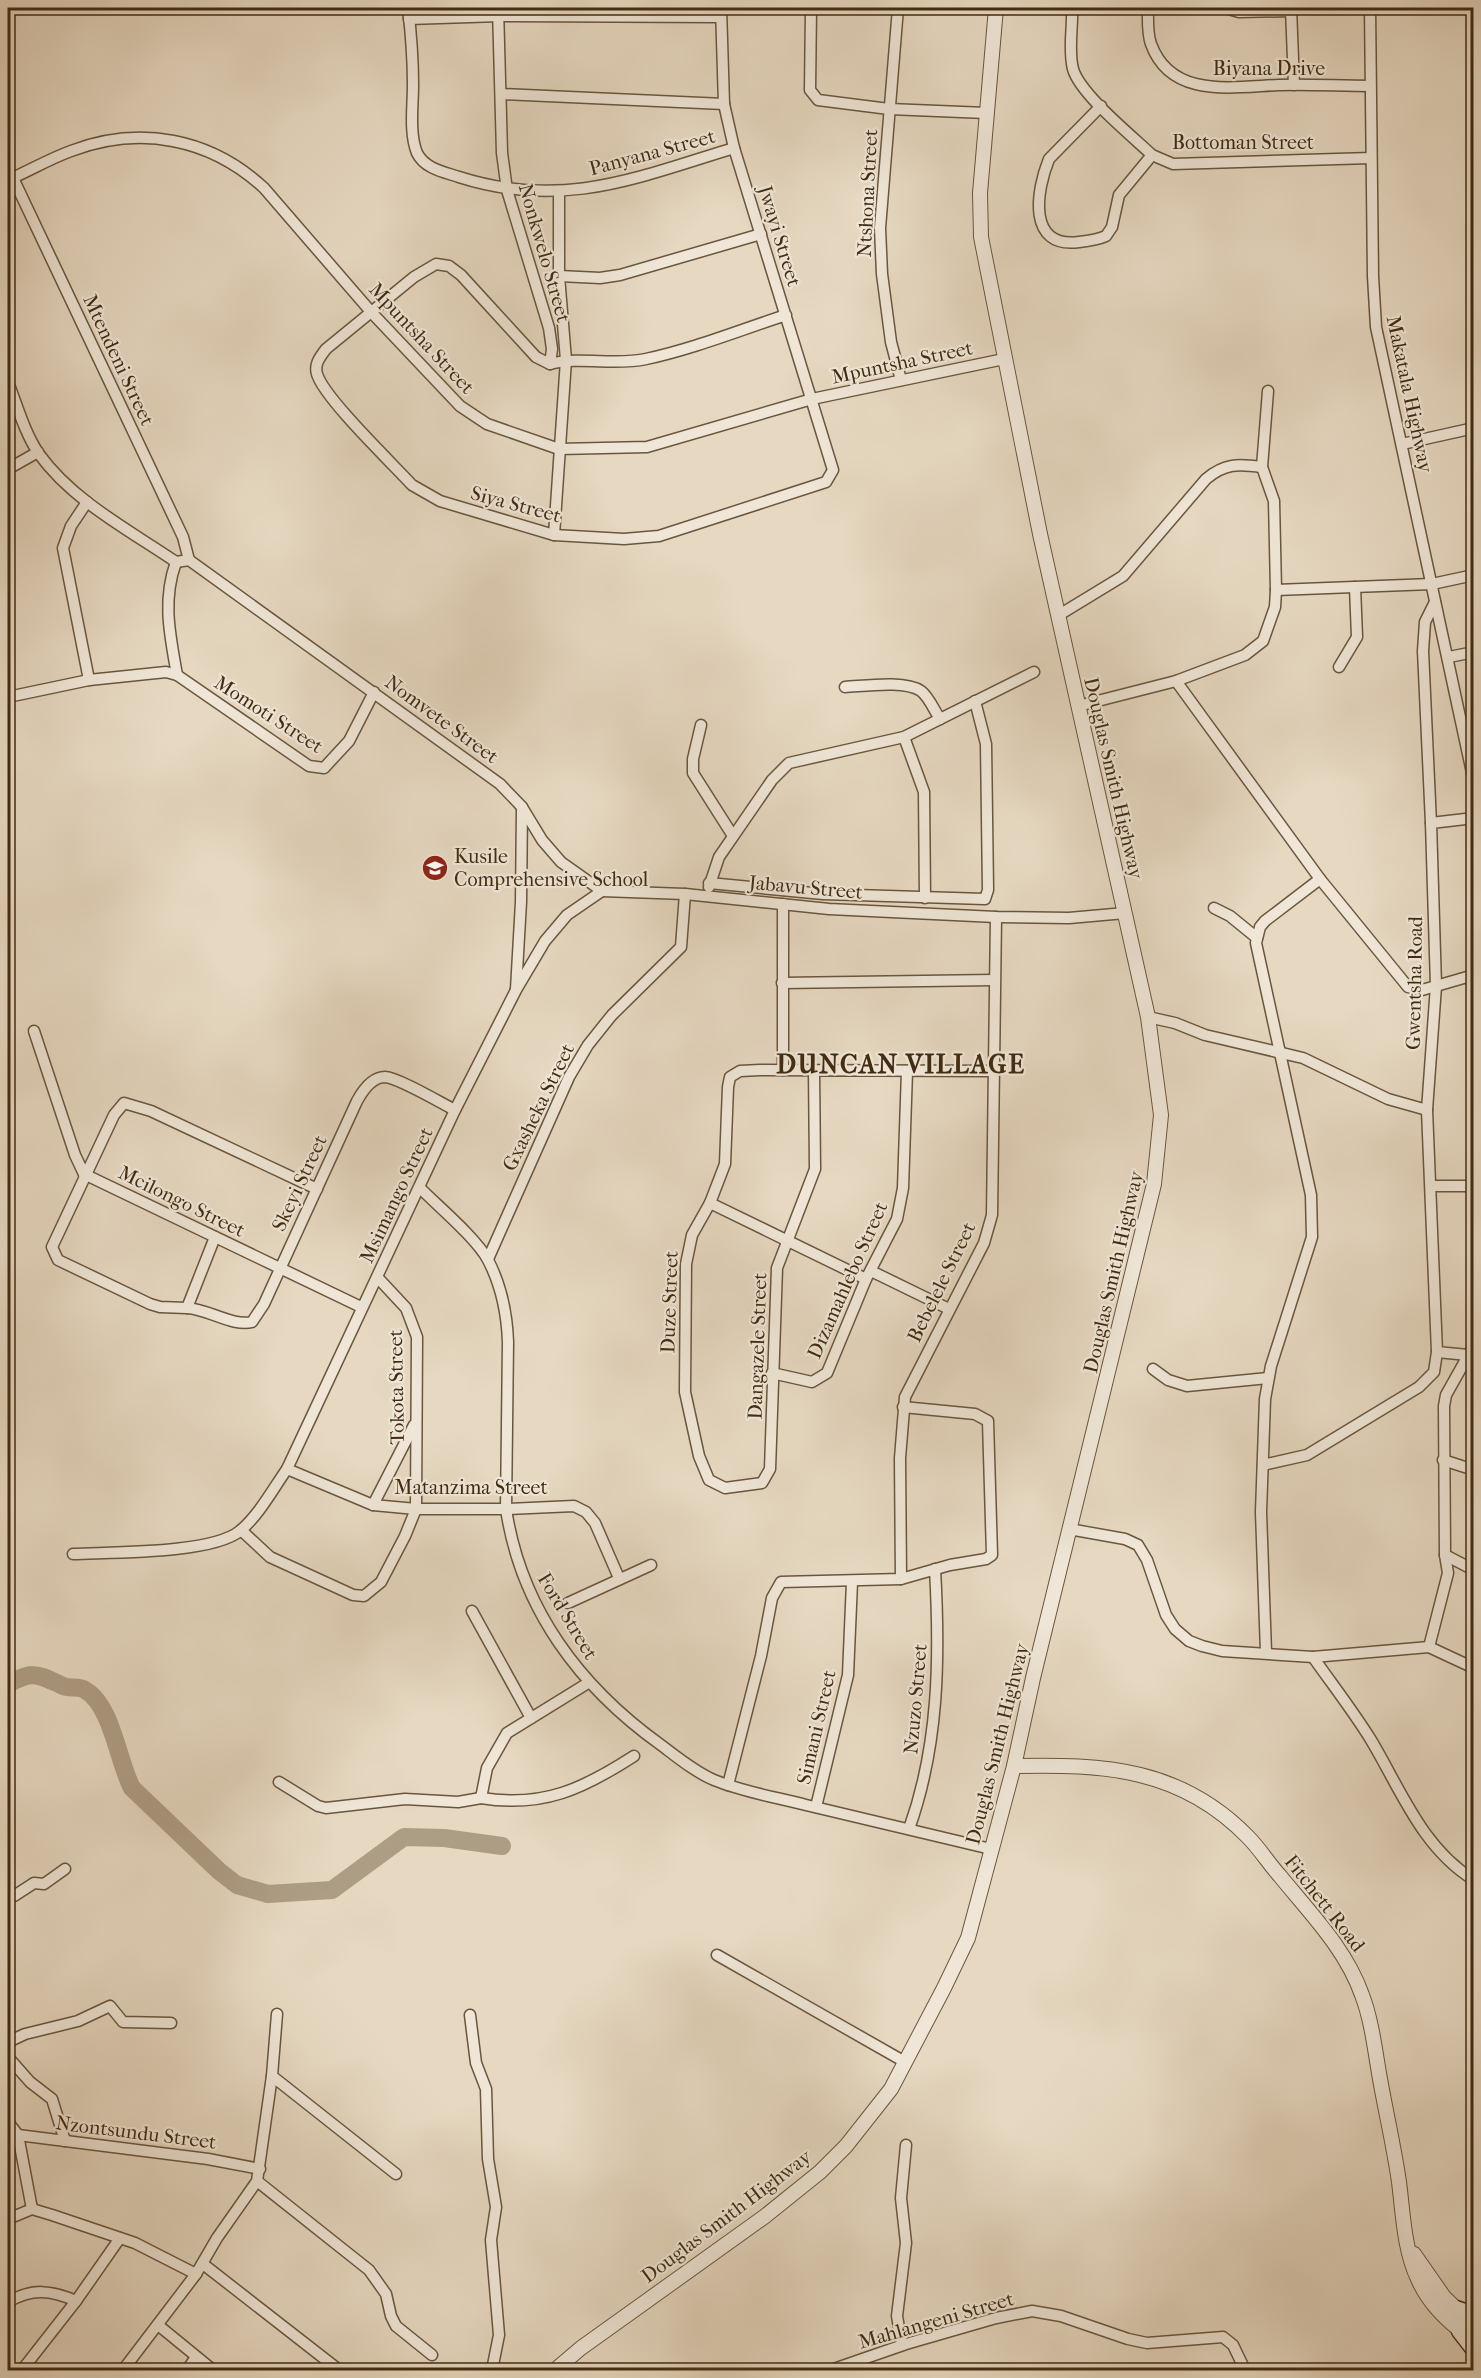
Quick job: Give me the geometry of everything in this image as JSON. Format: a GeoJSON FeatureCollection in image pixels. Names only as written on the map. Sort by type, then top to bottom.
{"type":"FeatureCollection","features":[{"type":"Feature","properties":{"kind":"main road"},"geometry":{"type":"LineString","coordinates":[[1456,2309],[1473,2315]]}},
{"type":"Feature","properties":{"kind":"main road"},"geometry":{"type":"LineString","coordinates":[[1469,2332],[1473,2349]]}},
{"type":"Feature","properties":{"kind":"street"},"geometry":{"type":"LineString","coordinates":[[811,8],[810,90],[814,98],[823,102],[890,109],[986,113]]}},
{"type":"Feature","properties":{"kind":"street","name":"Ntshona Street"},"geometry":{"type":"LineString","coordinates":[[898,8],[880,228],[882,274],[891,342],[901,380]]}},
{"type":"Feature","properties":{"kind":"street","name":"Douglas Smith Highway"},"geometry":{"type":"LineString","coordinates":[[555,2370],[820,2172],[877,2110],[928,2019],[968,1938],[1014,1766],[1068,1529],[1092,1444],[1159,1156],[1160,1101],[1148,1017],[1028,477],[981,237],[980,193],[996,8]]}},
{"type":"Feature","properties":{"kind":"street","name":"Bottoman Street"},"geometry":{"type":"LineString","coordinates":[[1072,8],[1074,72],[1101,106],[1152,155],[1173,164],[1371,159]]}},
{"type":"Feature","properties":{"kind":"street","name":"Biyana Drive"},"geometry":{"type":"LineString","coordinates":[[1148,8],[1150,43],[1161,62],[1183,82],[1214,88],[1294,85],[1370,87]]}},
{"type":"Feature","properties":{"kind":"street"},"geometry":{"type":"LineString","coordinates":[[1225,8],[1239,12],[1291,9],[1294,85]]}},
{"type":"Feature","properties":{"kind":"street","name":"Makatala Highway"},"geometry":{"type":"LineString","coordinates":[[1370,8],[1371,159],[1376,327],[1435,602],[1468,727],[1473,782]]}},
{"type":"Feature","properties":{"kind":"street","name":"Nonkwelo Street"},"geometry":{"type":"LineString","coordinates":[[499,12],[502,153],[507,190],[549,328],[552,349],[550,364]]}},
{"type":"Feature","properties":{"kind":"street"},"geometry":{"type":"LineString","coordinates":[[409,13],[721,12]]}},
{"type":"Feature","properties":{"kind":"street","name":"Jwayi Street"},"geometry":{"type":"LineString","coordinates":[[721,12],[724,104],[734,148],[833,470]]}},
{"type":"Feature","properties":{"kind":"street","name":"Panyana Street"},"geometry":{"type":"LineString","coordinates":[[409,13],[413,142],[421,159],[439,171],[507,190],[559,191],[623,183],[734,148]]}},
{"type":"Feature","properties":{"kind":"street"},"geometry":{"type":"LineString","coordinates":[[501,94],[724,104]]}},
{"type":"Feature","properties":{"kind":"street"},"geometry":{"type":"LineString","coordinates":[[1101,106],[1049,159],[1042,179],[1041,213],[1042,226],[1048,237],[1061,242],[1075,242],[1106,236],[1112,227],[1119,195],[1152,155]]}},
{"type":"Feature","properties":{"kind":"street","name":"Mpuntsha Street"},"geometry":{"type":"LineString","coordinates":[[10,179],[70,151],[106,140],[135,137],[189,144],[225,157],[264,188],[372,313],[460,406],[487,424],[559,449],[647,447],[812,399],[1004,359]]}},
{"type":"Feature","properties":{"kind":"street","name":"Mtendeni Street"},"geometry":{"type":"LineString","coordinates":[[10,179],[183,537],[189,560]]}},
{"type":"Feature","properties":{"kind":"street"},"geometry":{"type":"LineString","coordinates":[[555,535],[566,360],[558,276],[559,191]]}},
{"type":"Feature","properties":{"kind":"street"},"geometry":{"type":"LineString","coordinates":[[558,276],[600,278],[620,275],[760,234]]}},
{"type":"Feature","properties":{"kind":"street"},"geometry":{"type":"LineString","coordinates":[[372,313],[431,265],[442,264],[461,275],[536,357],[550,364],[566,360],[621,362],[647,359],[786,315]]}},
{"type":"Feature","properties":{"kind":"street","name":"Siya Street"},"geometry":{"type":"LineString","coordinates":[[372,313],[318,359],[316,372],[322,386],[412,485],[423,493],[494,519],[555,535],[624,539],[660,536],[819,486],[830,479],[833,470]]}},
{"type":"Feature","properties":{"kind":"street"},"geometry":{"type":"LineString","coordinates":[[8,382],[38,452],[62,480],[87,502],[176,562],[189,560]]}},
{"type":"Feature","properties":{"kind":"street"},"geometry":{"type":"LineString","coordinates":[[1078,706],[1176,681],[1255,649],[1263,640],[1275,607],[1276,590],[1274,501],[1262,467],[1268,391]]}},
{"type":"Feature","properties":{"kind":"street"},"geometry":{"type":"LineString","coordinates":[[1402,444],[1473,428]]}},
{"type":"Feature","properties":{"kind":"street"},"geometry":{"type":"LineString","coordinates":[[8,469],[38,452]]}},
{"type":"Feature","properties":{"kind":"street"},"geometry":{"type":"LineString","coordinates":[[1059,615],[1123,576],[1206,479],[1219,468],[1236,464],[1262,467]]}},
{"type":"Feature","properties":{"kind":"street"},"geometry":{"type":"LineString","coordinates":[[87,502],[71,526],[63,548],[89,680]]}},
{"type":"Feature","properties":{"kind":"street","name":"Nomvete Street"},"geometry":{"type":"LineString","coordinates":[[189,560],[500,783],[522,807]]}},
{"type":"Feature","properties":{"kind":"street"},"geometry":{"type":"LineString","coordinates":[[8,697],[89,680],[158,672],[177,675],[167,610],[169,582],[176,562]]}},
{"type":"Feature","properties":{"kind":"street"},"geometry":{"type":"LineString","coordinates":[[1276,590],[1432,584],[1473,575]]}},
{"type":"Feature","properties":{"kind":"street"},"geometry":{"type":"LineString","coordinates":[[1339,667],[1357,638],[1354,587]]}},
{"type":"Feature","properties":{"kind":"street","name":"Gwentsha Road"},"geometry":{"type":"LineString","coordinates":[[1435,602],[1425,622],[1423,651],[1436,986],[1427,1110],[1437,1352]]}},
{"type":"Feature","properties":{"kind":"street"},"geometry":{"type":"LineString","coordinates":[[1449,657],[1473,652]]}},
{"type":"Feature","properties":{"kind":"street"},"geometry":{"type":"LineString","coordinates":[[708,897],[719,857],[772,780],[789,763],[904,737],[1034,672]]}},
{"type":"Feature","properties":{"kind":"street","name":"Momoti Street"},"geometry":{"type":"LineString","coordinates":[[177,675],[309,766],[318,768],[329,766],[349,741],[374,692]]}},
{"type":"Feature","properties":{"kind":"street"},"geometry":{"type":"LineString","coordinates":[[1176,681],[1320,879],[1408,987],[1417,991],[1473,975]]}},
{"type":"Feature","properties":{"kind":"street"},"geometry":{"type":"LineString","coordinates":[[845,687],[911,687],[923,693],[940,719]]}},
{"type":"Feature","properties":{"kind":"street"},"geometry":{"type":"LineString","coordinates":[[710,883],[823,894],[982,900],[988,890],[986,744],[975,701]]}},
{"type":"Feature","properties":{"kind":"street"},"geometry":{"type":"LineString","coordinates":[[701,725],[693,759],[693,773],[733,836]]}},
{"type":"Feature","properties":{"kind":"street"},"geometry":{"type":"LineString","coordinates":[[904,737],[924,792],[926,898]]}},
{"type":"Feature","properties":{"kind":"street"},"geometry":{"type":"LineString","coordinates":[[522,807],[542,840],[561,862],[602,891]]}},
{"type":"Feature","properties":{"kind":"street"},"geometry":{"type":"LineString","coordinates":[[516,990],[521,902],[522,807]]}},
{"type":"Feature","properties":{"kind":"street"},"geometry":{"type":"LineString","coordinates":[[1431,823],[1473,818]]}},
{"type":"Feature","properties":{"kind":"street"},"geometry":{"type":"LineString","coordinates":[[1266,1652],[1262,1512],[1268,1378],[1301,1276],[1313,1224],[1311,1195],[1257,938],[1265,921],[1320,879]]}},
{"type":"Feature","properties":{"kind":"street","name":"Jabavu Street"},"geometry":{"type":"LineString","coordinates":[[602,891],[685,894],[783,904],[996,916],[1070,918],[1125,913]]}},
{"type":"Feature","properties":{"kind":"street","name":"Msimango Street"},"geometry":{"type":"LineString","coordinates":[[241,1530],[287,1469],[455,1110],[516,990],[545,941],[567,915],[602,891]]}},
{"type":"Feature","properties":{"kind":"street","name":"Gxasheka Street"},"geometry":{"type":"LineString","coordinates":[[488,1259],[569,1077],[588,1045],[612,1015],[681,947],[685,894]]}},
{"type":"Feature","properties":{"kind":"street"},"geometry":{"type":"LineString","coordinates":[[783,904],[783,1070],[995,1071]]}},
{"type":"Feature","properties":{"kind":"street"},"geometry":{"type":"LineString","coordinates":[[1214,908],[1230,916],[1257,938]]}},
{"type":"Feature","properties":{"kind":"street","name":"Bebelele Street"},"geometry":{"type":"LineString","coordinates":[[901,1579],[900,1458],[903,1407],[914,1379],[990,1226],[995,1071],[996,916]]}},
{"type":"Feature","properties":{"kind":"street"},"geometry":{"type":"LineString","coordinates":[[782,983],[994,980]]}},
{"type":"Feature","properties":{"kind":"street"},"geometry":{"type":"LineString","coordinates":[[1148,1017],[1175,1023],[1205,1035],[1314,1062],[1388,1099],[1427,1110]]}},
{"type":"Feature","properties":{"kind":"street"},"geometry":{"type":"LineString","coordinates":[[34,1031],[75,1155],[84,1174]]}},
{"type":"Feature","properties":{"kind":"street","name":"Duze Street"},"geometry":{"type":"LineString","coordinates":[[725,1488],[709,1480],[699,1456],[684,1376],[687,1248],[710,1203],[725,1164],[730,1077],[740,1071],[783,1070]]}},
{"type":"Feature","properties":{"kind":"street","name":"Dangazele Street"},"geometry":{"type":"LineString","coordinates":[[725,1488],[762,1483],[768,1475],[771,1461],[777,1268],[816,1169],[814,1070]]}},
{"type":"Feature","properties":{"kind":"street","name":"Dizamahlebo Street"},"geometry":{"type":"LineString","coordinates":[[772,1373],[812,1382],[826,1373],[868,1275],[897,1219],[901,1204],[907,1071]]}},
{"type":"Feature","properties":{"kind":"street","name":"Skeyi Street"},"geometry":{"type":"LineString","coordinates":[[187,1308],[202,1309],[245,1324],[252,1322],[264,1304],[357,1101],[371,1083],[379,1078],[391,1079],[455,1110]]}},
{"type":"Feature","properties":{"kind":"street"},"geometry":{"type":"LineString","coordinates":[[215,1237],[187,1308],[160,1308],[150,1304],[58,1260],[52,1252],[52,1241],[84,1174],[119,1107],[124,1104],[136,1105],[317,1189]]}},
{"type":"Feature","properties":{"kind":"street","name":"Mcilongo Street"},"geometry":{"type":"LineString","coordinates":[[84,1174],[361,1307]]}},
{"type":"Feature","properties":{"kind":"street"},"geometry":{"type":"LineString","coordinates":[[1431,1186],[1473,1185]]}},
{"type":"Feature","properties":{"kind":"street","name":"Ford Street"},"geometry":{"type":"LineString","coordinates":[[420,1188],[488,1259],[507,1317],[506,1509],[510,1536],[525,1582],[560,1645],[588,1683],[650,1738],[711,1779],[991,1849]]}},
{"type":"Feature","properties":{"kind":"street"},"geometry":{"type":"LineString","coordinates":[[710,1203],[786,1241],[949,1309]]}},
{"type":"Feature","properties":{"kind":"street","name":"Tokota Street"},"geometry":{"type":"LineString","coordinates":[[378,1278],[412,1317],[417,1345],[416,1509]]}},
{"type":"Feature","properties":{"kind":"street"},"geometry":{"type":"LineString","coordinates":[[1263,1465],[1307,1455],[1419,1387],[1434,1372],[1437,1352],[1471,1350]]}},
{"type":"Feature","properties":{"kind":"street"},"geometry":{"type":"LineString","coordinates":[[1429,1647],[1448,1573],[1445,1555],[1443,1460],[1445,1400],[1471,1350]]}},
{"type":"Feature","properties":{"kind":"street"},"geometry":{"type":"LineString","coordinates":[[1153,1369],[1168,1380],[1187,1386],[1268,1378]]}},
{"type":"Feature","properties":{"kind":"street"},"geometry":{"type":"LineString","coordinates":[[728,1785],[761,1656],[772,1598],[775,1590],[785,1580],[852,1582],[901,1579],[935,1569],[986,1559],[992,1555],[990,1425],[985,1418],[975,1414],[903,1407]]}},
{"type":"Feature","properties":{"kind":"street"},"geometry":{"type":"LineString","coordinates":[[373,1505],[415,1423]]}},
{"type":"Feature","properties":{"kind":"street"},"geometry":{"type":"LineString","coordinates":[[1443,1460],[1473,1470]]}},
{"type":"Feature","properties":{"kind":"street","name":"Matanzima Street"},"geometry":{"type":"LineString","coordinates":[[287,1469],[373,1505],[416,1509],[506,1509],[563,1504],[580,1508],[595,1522],[618,1578]]}},
{"type":"Feature","properties":{"kind":"street"},"geometry":{"type":"LineString","coordinates":[[73,1554],[203,1545],[226,1540],[241,1530],[270,1557],[341,1592],[364,1596],[373,1591],[386,1574],[416,1509]]}},
{"type":"Feature","properties":{"kind":"street"},"geometry":{"type":"LineString","coordinates":[[1068,1529],[1125,1539],[1143,1550],[1166,1616],[1175,1629],[1189,1641],[1210,1649],[1313,1657],[1429,1647],[1473,1668]]}},
{"type":"Feature","properties":{"kind":"street"},"geometry":{"type":"LineString","coordinates":[[1445,1555],[1473,1570]]}},
{"type":"Feature","properties":{"kind":"street"},"geometry":{"type":"LineString","coordinates":[[568,1603],[618,1578],[651,1565]]}},
{"type":"Feature","properties":{"kind":"street","name":"Nzuzo Street"},"geometry":{"type":"LineString","coordinates":[[909,1829],[922,1794],[934,1725],[939,1642],[935,1569]]}},
{"type":"Feature","properties":{"kind":"street","name":"Simani Street"},"geometry":{"type":"LineString","coordinates":[[816,1807],[848,1675],[852,1582]]}},
{"type":"Feature","properties":{"kind":"street"},"geometry":{"type":"LineString","coordinates":[[472,1611],[531,1718]]}},
{"type":"Feature","properties":{"kind":"street"},"geometry":{"type":"LineString","coordinates":[[1313,1657],[1370,1739],[1405,1804],[1425,1834],[1456,1868],[1473,1880]]}},
{"type":"Feature","properties":{"kind":"street"},"geometry":{"type":"LineString","coordinates":[[481,1798],[487,1768],[507,1733],[588,1683]]}},
{"type":"Feature","properties":{"kind":"street"},"geometry":{"type":"LineString","coordinates":[[279,1782],[318,1806],[326,1808],[405,1799],[458,1802],[481,1798],[503,1802],[527,1801],[559,1796],[593,1782],[634,1755]]}},
{"type":"Feature","properties":{"kind":"street","name":"Fitchett Road"},"geometry":{"type":"LineString","coordinates":[[1014,1766],[1097,1766],[1130,1771],[1161,1780],[1206,1803],[1249,1838],[1343,1956],[1363,1995],[1398,2170],[1409,2247],[1418,2280],[1427,2296],[1469,2332]]}},
{"type":"Feature","properties":{"kind":"street"},"geometry":{"type":"LineString","coordinates":[[8,1894],[14,1896],[34,1883],[44,1884],[65,1869]]}},
{"type":"Feature","properties":{"kind":"street"},"geometry":{"type":"LineString","coordinates":[[717,1955],[907,2059]]}},
{"type":"Feature","properties":{"kind":"street"},"geometry":{"type":"LineString","coordinates":[[8,2042],[25,2034],[78,2021],[110,2006],[123,2022],[171,2022]]}},
{"type":"Feature","properties":{"kind":"street"},"geometry":{"type":"LineString","coordinates":[[123,2370],[199,2269],[217,2238],[257,2181],[273,2076],[277,2014]]}},
{"type":"Feature","properties":{"kind":"street"},"geometry":{"type":"LineString","coordinates":[[470,2015],[476,2063],[486,2089],[488,2159],[496,2207],[491,2240],[499,2335],[492,2370]]}},
{"type":"Feature","properties":{"kind":"street"},"geometry":{"type":"LineString","coordinates":[[8,2057],[30,2082],[52,2099],[65,2141]]}},
{"type":"Feature","properties":{"kind":"street"},"geometry":{"type":"LineString","coordinates":[[273,2076],[396,2174]]}},
{"type":"Feature","properties":{"kind":"street"},"geometry":{"type":"LineString","coordinates":[[8,2122],[18,2135],[32,2209]]}},
{"type":"Feature","properties":{"kind":"street"},"geometry":{"type":"LineString","coordinates":[[8,2140],[18,2135]]}},
{"type":"Feature","properties":{"kind":"street","name":"Nzontsundu Street"},"geometry":{"type":"LineString","coordinates":[[18,2135],[226,2162],[260,2169]]}},
{"type":"Feature","properties":{"kind":"street"},"geometry":{"type":"LineString","coordinates":[[902,2345],[897,2316],[906,2243],[901,2198],[906,2145]]}},
{"type":"Feature","properties":{"kind":"street"},"geometry":{"type":"LineString","coordinates":[[257,2181],[369,2270],[386,2294],[396,2326],[432,2355]]}},
{"type":"Feature","properties":{"kind":"street"},"geometry":{"type":"LineString","coordinates":[[8,2219],[32,2209],[120,2238],[199,2269],[339,2370]]}},
{"type":"Feature","properties":{"kind":"street"},"geometry":{"type":"LineString","coordinates":[[22,2370],[76,2301],[120,2238]]}},
{"type":"Feature","properties":{"kind":"street","name":"Fitchett Road"},"geometry":{"type":"LineString","coordinates":[[1409,2247],[1444,2297],[1456,2309],[1469,2332]]}},
{"type":"Feature","properties":{"kind":"street"},"geometry":{"type":"LineString","coordinates":[[8,2302],[28,2292],[38,2291],[57,2293],[76,2301]]}},
{"type":"Feature","properties":{"kind":"street","name":"Mahlangeni Street"},"geometry":{"type":"LineString","coordinates":[[831,2370],[902,2345],[996,2318],[1032,2311],[1061,2316],[1128,2339],[1148,2343],[1223,2337],[1233,2345],[1245,2370]]}},
{"type":"Feature","properties":{"kind":"street"},"geometry":{"type":"LineString","coordinates":[[158,2325],[213,2370]]}},
{"type":"Feature","properties":{"kind":"street"},"geometry":{"type":"LineString","coordinates":[[187,2370],[196,2357]]}},
{"type":"Feature","properties":{"kind":"waterway"},"geometry":{"type":"LineString","coordinates":[[8,1684],[30,1675],[36,1675],[66,1687],[83,1689],[94,1697],[108,1721],[132,1788],[219,1871],[237,1885],[268,1894],[332,1890],[404,1837],[444,1838],[502,1846]]}},
{"type":"Feature","properties":{"kind":"place","name":"Kusile Comprehensive School"},"geometry":{"type":"Point","coordinates":[435,868]}},
{"type":"Feature","properties":{"kind":"district","name":"DUNCAN VILLAGE"},"geometry":{"type":"Point","coordinates":[901,1064]}}]}
